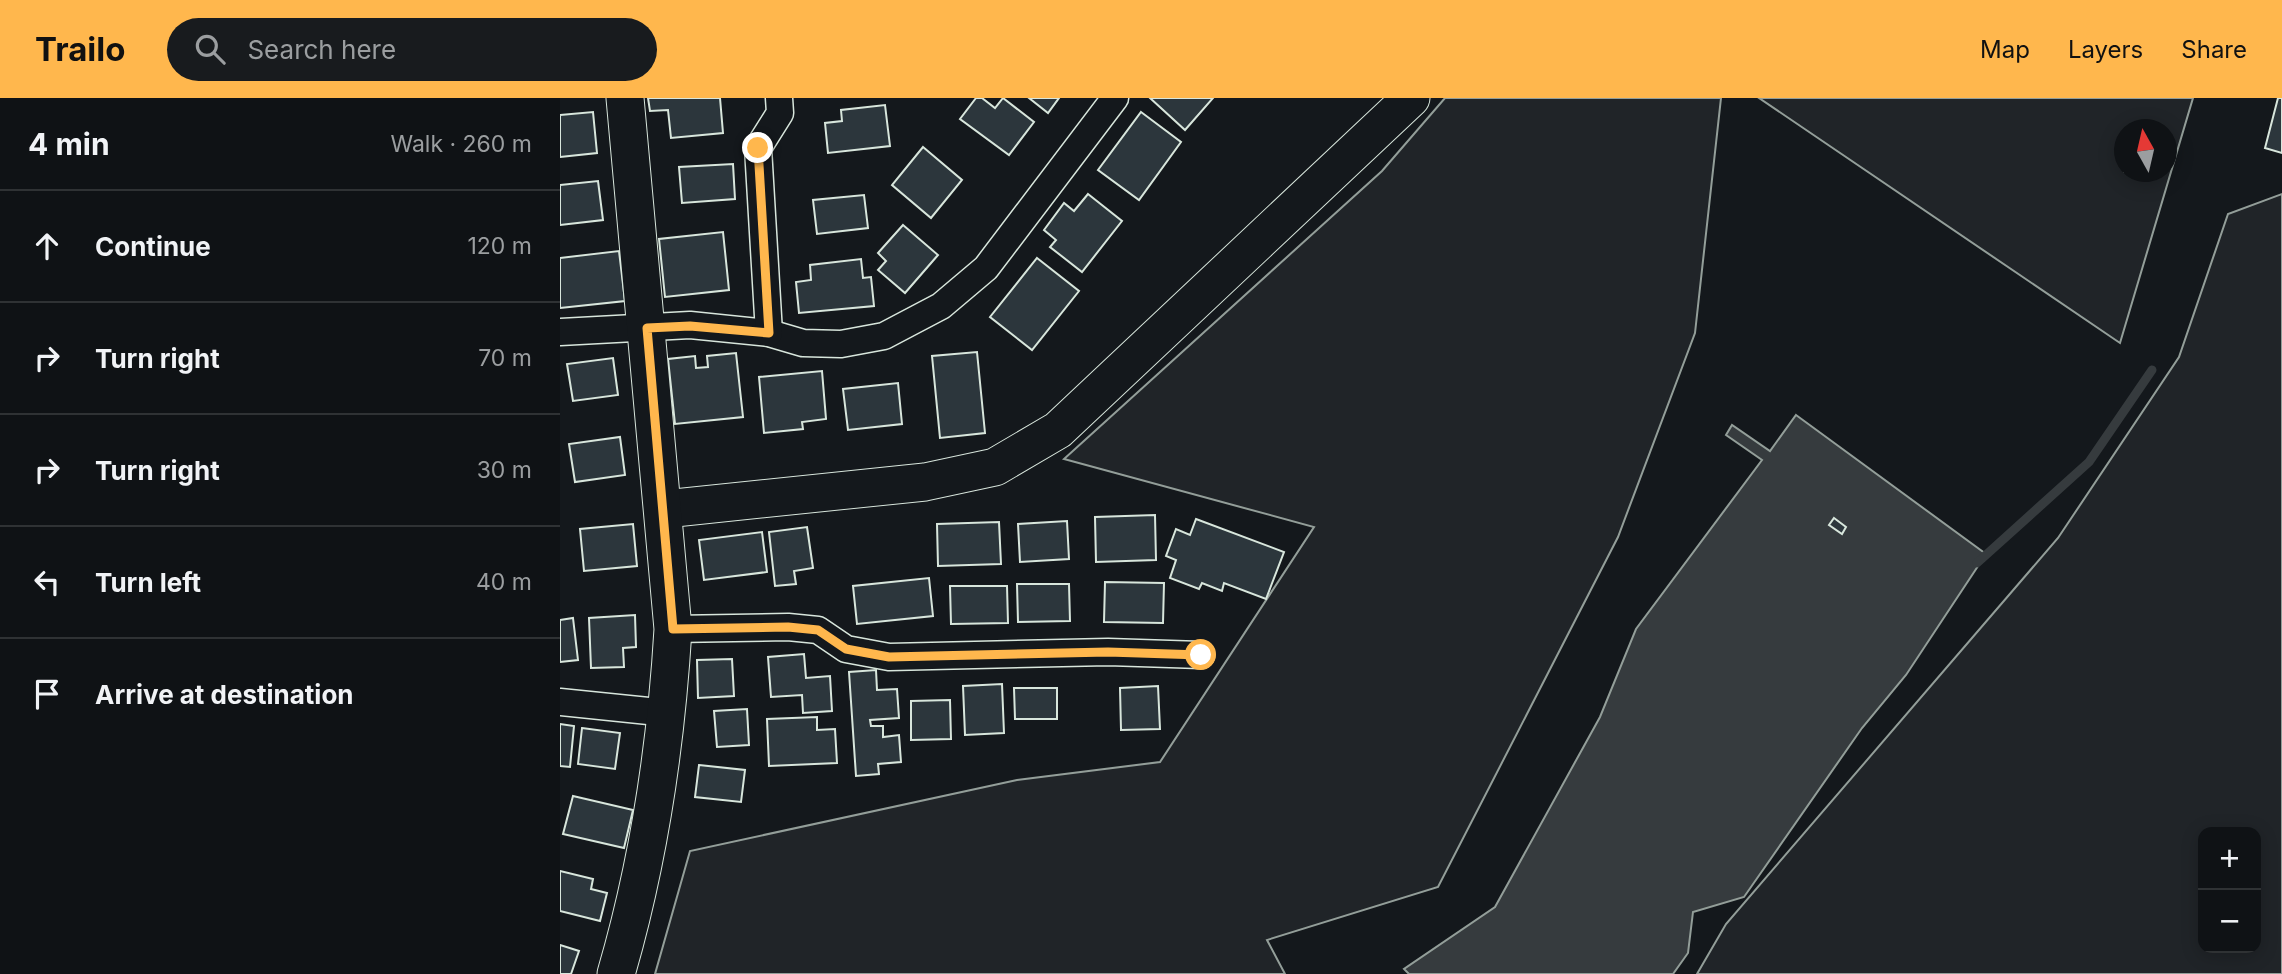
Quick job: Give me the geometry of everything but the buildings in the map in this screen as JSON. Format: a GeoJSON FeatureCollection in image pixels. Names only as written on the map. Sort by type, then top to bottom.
{"type":"FeatureCollection","features":[{"type":"Feature","properties":{"kind":"street"},"geometry":{"type":"LineString","coordinates":[[616,974],[654,819],[668,713],[673,629],[665,509],[625,98]]}},
{"type":"Feature","properties":{"kind":"street"},"geometry":{"type":"LineString","coordinates":[[769,333],[758,148],[780,113],[779,98]]}},
{"type":"Feature","properties":{"kind":"street"},"geometry":{"type":"LineString","coordinates":[[560,332],[690,326],[769,333],[803,343],[841,344],[884,336],[941,306],[986,268],[1115,98]]}},
{"type":"Feature","properties":{"kind":"street"},"geometry":{"type":"LineString","coordinates":[[665,509],[925,482],[995,467],[1058,430],[1410,98]]}},
{"type":"Feature","properties":{"kind":"street"},"geometry":{"type":"LineString","coordinates":[[673,629],[788,627],[818,630],[846,649],[889,657],[1108,652],[1201,655]]}},
{"type":"Feature","properties":{"kind":"street"},"geometry":{"type":"LineString","coordinates":[[560,702],[668,713]]}},
{"type":"Feature","properties":{"kind":"shaded area"},"geometry":{"type":"Polygon","coordinates":[[[1445,98],[1721,98],[1695,333],[1618,537],[1438,887],[1267,940],[1285,974],[655,974],[690,851],[1017,780],[1160,762],[1314,527],[1064,459],[1382,171],[1445,98]]]}},
{"type":"Feature","properties":{"kind":"shaded area"},"geometry":{"type":"Polygon","coordinates":[[[1759,98],[2193,98],[2177,152],[2177,119],[2114,119],[2114,182],[2168,182],[2120,343],[1759,98]]]}},
{"type":"Feature","properties":{"kind":"shaded area"},"geometry":{"type":"Polygon","coordinates":[[[2282,194],[2282,974],[1697,974],[1726,924],[2058,538],[2179,357],[2228,214],[2282,194]]]}},
{"type":"Feature","properties":{"kind":"shaded area"},"geometry":{"type":"Polygon","coordinates":[[[1796,415],[1986,554],[1906,675],[1862,728],[1744,897],[1693,912],[1688,953],[1673,974],[1409,974],[1404,969],[1495,907],[1600,717],[1636,629],[1762,460],[1726,435],[1732,425],[1770,451],[1796,415]]]}},
{"type":"Feature","properties":{"kind":"waterway"},"geometry":{"type":"LineString","coordinates":[[1977,563],[2089,462],[2152,370]]}},
{"type":"Feature","properties":{"kind":"route"},"geometry":{"type":"LineString","coordinates":[[758,148],[769,333],[690,326],[647,328],[665,509],[673,629],[788,627],[818,630],[846,649],[889,657],[1108,652],[1201,655]]}}]}
